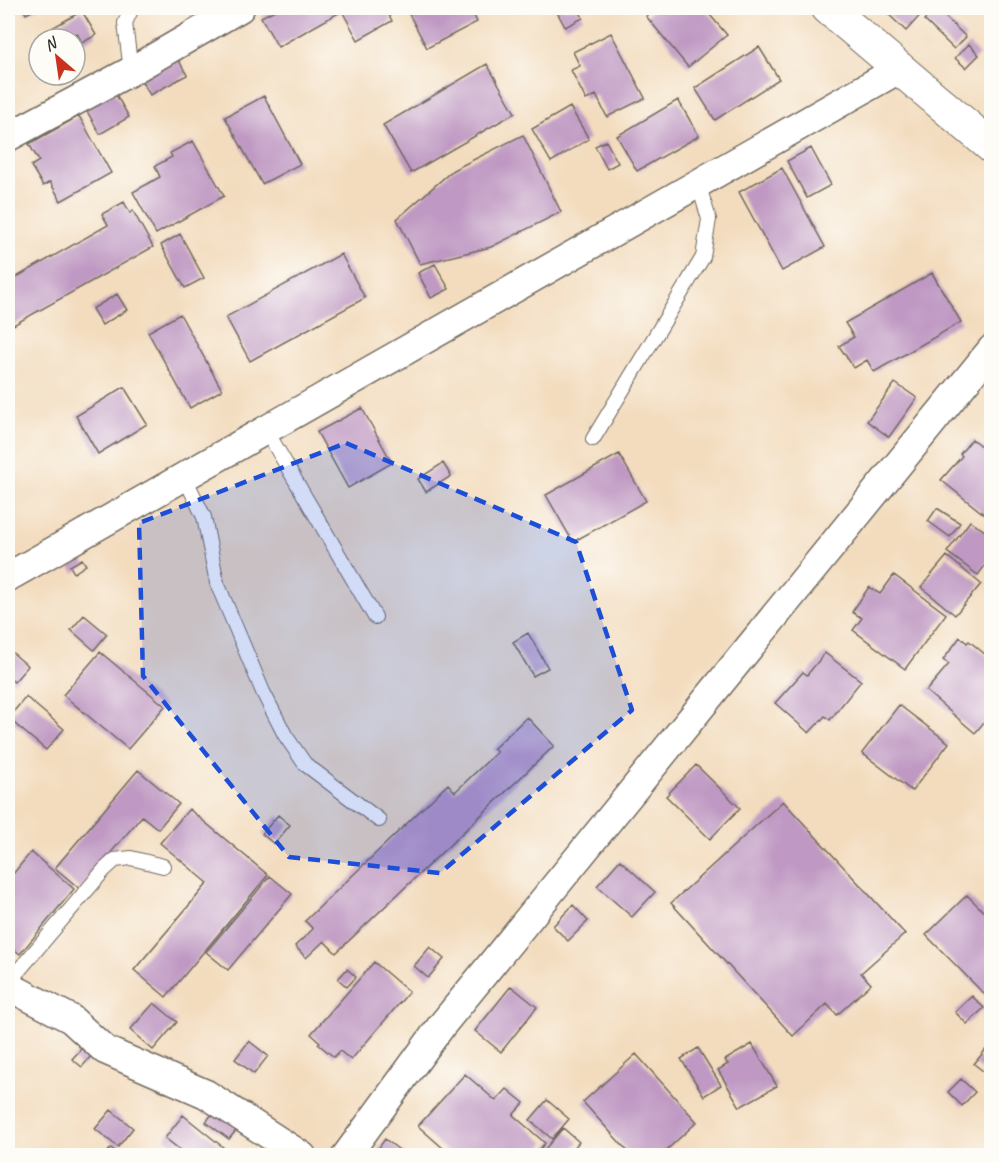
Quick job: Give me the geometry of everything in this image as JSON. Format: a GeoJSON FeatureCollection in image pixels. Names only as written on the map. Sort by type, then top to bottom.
{"type":"FeatureCollection","features":[{"type":"Feature","properties":{"kind":"street"},"geometry":{"type":"LineString","coordinates":[[8,137],[131,71],[240,8]]}},
{"type":"Feature","properties":{"kind":"street"},"geometry":{"type":"LineString","coordinates":[[828,8],[992,147]]}},
{"type":"Feature","properties":{"kind":"street"},"geometry":{"type":"LineString","coordinates":[[8,577],[899,69]]}},
{"type":"Feature","properties":{"kind":"street"},"geometry":{"type":"LineString","coordinates":[[346,1155],[442,1025],[992,349]]}},
{"type":"Feature","properties":{"kind":"street"},"geometry":{"type":"LineString","coordinates":[[8,985],[71,1019],[105,1050],[206,1094],[302,1155]]}},
{"type":"Feature","properties":{"kind":"lane"},"geometry":{"type":"LineString","coordinates":[[131,71],[125,23],[132,8]]}},
{"type":"Feature","properties":{"kind":"lane"},"geometry":{"type":"LineString","coordinates":[[593,439],[703,257],[709,219],[698,183]]}},
{"type":"Feature","properties":{"kind":"lane"},"geometry":{"type":"LineString","coordinates":[[266,430],[375,617]]}},
{"type":"Feature","properties":{"kind":"lane"},"geometry":{"type":"LineString","coordinates":[[184,476],[204,517],[217,584],[263,692],[285,735],[305,764],[379,820]]}},
{"type":"Feature","properties":{"kind":"lane"},"geometry":{"type":"LineString","coordinates":[[8,985],[104,870],[116,860],[131,858],[163,866]]}},
{"type":"Feature","properties":{"kind":"highlighted area"},"geometry":{"type":"Polygon","coordinates":[[[346,443],[576,542],[632,710],[440,873],[289,857],[143,676],[139,523],[346,443]]]}},
{"type":"Feature","properties":{"kind":"building"},"geometry":{"type":"Polygon","coordinates":[[[23,8],[38,8],[26,14],[23,8]]]}},
{"type":"Feature","properties":{"kind":"building"},"geometry":{"type":"Polygon","coordinates":[[[279,8],[385,8],[392,21],[358,40],[342,11],[278,47],[261,17],[279,8]]]}},
{"type":"Feature","properties":{"kind":"building"},"geometry":{"type":"Polygon","coordinates":[[[411,8],[470,8],[477,22],[427,48],[407,10],[411,8]]]}},
{"type":"Feature","properties":{"kind":"building"},"geometry":{"type":"Polygon","coordinates":[[[555,8],[578,8],[583,18],[565,27],[555,8]]]}},
{"type":"Feature","properties":{"kind":"building"},"geometry":{"type":"Polygon","coordinates":[[[656,8],[704,8],[727,35],[688,67],[646,16],[656,8]]]}},
{"type":"Feature","properties":{"kind":"building"},"geometry":{"type":"Polygon","coordinates":[[[886,8],[922,8],[925,10],[906,31],[884,10],[886,8]]]}},
{"type":"Feature","properties":{"kind":"building"},"geometry":{"type":"Polygon","coordinates":[[[936,8],[966,37],[954,49],[924,20],[936,8]]]}},
{"type":"Feature","properties":{"kind":"building"},"geometry":{"type":"Polygon","coordinates":[[[82,11],[96,35],[87,40],[87,27],[54,27],[82,11]]]}},
{"type":"Feature","properties":{"kind":"building"},"geometry":{"type":"Polygon","coordinates":[[[611,33],[645,98],[607,117],[596,95],[586,100],[571,70],[580,66],[573,52],[611,33]]]}},
{"type":"Feature","properties":{"kind":"building"},"geometry":{"type":"Polygon","coordinates":[[[969,44],[979,55],[966,68],[955,58],[969,44]]]}},
{"type":"Feature","properties":{"kind":"building"},"geometry":{"type":"Polygon","coordinates":[[[759,47],[779,79],[715,120],[695,88],[759,47]]]}},
{"type":"Feature","properties":{"kind":"building"},"geometry":{"type":"Polygon","coordinates":[[[177,57],[187,75],[150,95],[136,71],[177,57]]]}},
{"type":"Feature","properties":{"kind":"building"},"geometry":{"type":"Polygon","coordinates":[[[487,64],[515,113],[411,173],[383,125],[487,64]]]}},
{"type":"Feature","properties":{"kind":"building"},"geometry":{"type":"Polygon","coordinates":[[[111,86],[129,117],[100,134],[84,106],[111,86]]]}},
{"type":"Feature","properties":{"kind":"building"},"geometry":{"type":"Polygon","coordinates":[[[264,96],[300,164],[262,184],[225,117],[264,96]]]}},
{"type":"Feature","properties":{"kind":"building"},"geometry":{"type":"Polygon","coordinates":[[[678,100],[699,136],[637,171],[617,136],[678,100]]]}},
{"type":"Feature","properties":{"kind":"building"},"geometry":{"type":"Polygon","coordinates":[[[570,107],[589,139],[551,162],[532,129],[570,107]]]}},
{"type":"Feature","properties":{"kind":"building"},"geometry":{"type":"Polygon","coordinates":[[[79,116],[111,173],[61,201],[50,182],[43,186],[31,166],[39,161],[29,144],[79,116]]]}},
{"type":"Feature","properties":{"kind":"building"},"geometry":{"type":"Polygon","coordinates":[[[523,135],[561,212],[491,247],[420,264],[397,219],[453,170],[523,135]]]}},
{"type":"Feature","properties":{"kind":"building"},"geometry":{"type":"Polygon","coordinates":[[[193,141],[224,196],[156,234],[133,192],[160,177],[155,166],[172,157],[170,153],[193,141]]]}},
{"type":"Feature","properties":{"kind":"building"},"geometry":{"type":"Polygon","coordinates":[[[606,141],[618,163],[607,169],[595,146],[606,141]]]}},
{"type":"Feature","properties":{"kind":"building"},"geometry":{"type":"Polygon","coordinates":[[[811,148],[831,185],[807,198],[787,161],[811,148]]]}},
{"type":"Feature","properties":{"kind":"building"},"geometry":{"type":"Polygon","coordinates":[[[782,168],[825,247],[782,271],[739,192],[782,168]]]}},
{"type":"Feature","properties":{"kind":"building"},"geometry":{"type":"Polygon","coordinates":[[[124,202],[130,213],[133,211],[153,247],[8,328],[8,282],[108,225],[102,214],[124,202]]]}},
{"type":"Feature","properties":{"kind":"building"},"geometry":{"type":"Polygon","coordinates":[[[180,234],[204,278],[185,288],[161,245],[180,234]]]}},
{"type":"Feature","properties":{"kind":"building"},"geometry":{"type":"Polygon","coordinates":[[[341,254],[365,298],[250,361],[226,317],[341,254]]]}},
{"type":"Feature","properties":{"kind":"building"},"geometry":{"type":"Polygon","coordinates":[[[435,264],[449,289],[431,298],[418,273],[435,264]]]}},
{"type":"Feature","properties":{"kind":"building"},"geometry":{"type":"Polygon","coordinates":[[[932,273],[961,322],[874,372],[867,360],[854,368],[839,346],[854,337],[845,323],[932,273]]]}},
{"type":"Feature","properties":{"kind":"building"},"geometry":{"type":"Polygon","coordinates":[[[117,294],[127,310],[102,325],[92,309],[117,294]]]}},
{"type":"Feature","properties":{"kind":"building"},"geometry":{"type":"Polygon","coordinates":[[[180,314],[222,390],[190,408],[148,332],[180,314]]]}},
{"type":"Feature","properties":{"kind":"building"},"geometry":{"type":"Polygon","coordinates":[[[895,383],[917,398],[889,437],[867,421],[895,383]]]}},
{"type":"Feature","properties":{"kind":"building"},"geometry":{"type":"Polygon","coordinates":[[[124,387],[147,424],[98,454],[76,416],[124,387]]]}},
{"type":"Feature","properties":{"kind":"building"},"geometry":{"type":"Polygon","coordinates":[[[362,408],[392,463],[348,488],[317,432],[362,408]]]}},
{"type":"Feature","properties":{"kind":"building"},"geometry":{"type":"Polygon","coordinates":[[[972,439],[992,455],[990,519],[941,480],[962,456],[960,454],[972,439]]]}},
{"type":"Feature","properties":{"kind":"building"},"geometry":{"type":"Polygon","coordinates":[[[619,454],[646,501],[573,542],[546,495],[619,454]]]}},
{"type":"Feature","properties":{"kind":"building"},"geometry":{"type":"Polygon","coordinates":[[[443,463],[451,476],[426,492],[418,479],[443,463]]]}},
{"type":"Feature","properties":{"kind":"building"},"geometry":{"type":"Polygon","coordinates":[[[937,508],[960,523],[950,537],[928,521],[937,508]]]}},
{"type":"Feature","properties":{"kind":"building"},"geometry":{"type":"Polygon","coordinates":[[[970,521],[992,536],[992,556],[978,575],[947,552],[970,521]]]}},
{"type":"Feature","properties":{"kind":"building"},"geometry":{"type":"Polygon","coordinates":[[[947,556],[981,584],[955,615],[921,587],[947,556]]]}},
{"type":"Feature","properties":{"kind":"building"},"geometry":{"type":"Polygon","coordinates":[[[82,559],[86,565],[74,573],[70,566],[82,559]]]}},
{"type":"Feature","properties":{"kind":"building"},"geometry":{"type":"Polygon","coordinates":[[[894,575],[946,614],[905,669],[853,630],[862,618],[852,612],[869,587],[880,594],[894,575]]]}},
{"type":"Feature","properties":{"kind":"building"},"geometry":{"type":"Polygon","coordinates":[[[84,615],[107,634],[94,650],[71,630],[84,615]]]}},
{"type":"Feature","properties":{"kind":"building"},"geometry":{"type":"Polygon","coordinates":[[[528,633],[548,668],[533,676],[513,642],[528,633]]]}},
{"type":"Feature","properties":{"kind":"building"},"geometry":{"type":"Polygon","coordinates":[[[960,637],[967,643],[969,641],[992,660],[992,713],[975,733],[926,691],[949,664],[943,660],[960,637]]]}},
{"type":"Feature","properties":{"kind":"building"},"geometry":{"type":"Polygon","coordinates":[[[8,649],[28,666],[14,682],[8,677],[8,649]]]}},
{"type":"Feature","properties":{"kind":"building"},"geometry":{"type":"Polygon","coordinates":[[[100,652],[165,706],[128,749],[63,695],[100,652]]]}},
{"type":"Feature","properties":{"kind":"building"},"geometry":{"type":"Polygon","coordinates":[[[825,653],[861,681],[830,720],[825,716],[809,733],[775,703],[803,672],[807,675],[825,653]]]}},
{"type":"Feature","properties":{"kind":"building"},"geometry":{"type":"Polygon","coordinates":[[[26,697],[64,729],[46,750],[8,718],[26,697]]]}},
{"type":"Feature","properties":{"kind":"building"},"geometry":{"type":"Polygon","coordinates":[[[899,705],[949,743],[912,791],[862,753],[899,705]]]}},
{"type":"Feature","properties":{"kind":"building"},"geometry":{"type":"Polygon","coordinates":[[[527,717],[554,746],[336,953],[324,941],[306,958],[295,946],[313,929],[305,921],[448,784],[455,792],[497,752],[493,749],[527,717]]]}},
{"type":"Feature","properties":{"kind":"building"},"geometry":{"type":"Polygon","coordinates":[[[696,765],[740,808],[710,839],[666,796],[696,765]]]}},
{"type":"Feature","properties":{"kind":"building"},"geometry":{"type":"Polygon","coordinates":[[[138,770],[179,804],[158,829],[142,816],[80,889],[55,868],[138,770]]]}},
{"type":"Feature","properties":{"kind":"building"},"geometry":{"type":"Polygon","coordinates":[[[783,801],[905,934],[861,973],[871,984],[837,1015],[827,1004],[793,1036],[671,903],[783,801]]]}},
{"type":"Feature","properties":{"kind":"building"},"geometry":{"type":"Polygon","coordinates":[[[189,809],[268,875],[166,997],[134,970],[208,883],[160,843],[189,809]]]}},
{"type":"Feature","properties":{"kind":"building"},"geometry":{"type":"Polygon","coordinates":[[[278,815],[290,825],[274,844],[262,834],[278,815]]]}},
{"type":"Feature","properties":{"kind":"building"},"geometry":{"type":"Polygon","coordinates":[[[31,852],[74,889],[20,954],[10,946],[8,949],[8,880],[31,852]]]}},
{"type":"Feature","properties":{"kind":"building"},"geometry":{"type":"Polygon","coordinates":[[[620,860],[655,892],[632,917],[597,886],[620,860]]]}},
{"type":"Feature","properties":{"kind":"building"},"geometry":{"type":"Polygon","coordinates":[[[270,876],[292,894],[228,970],[206,952],[270,876]]]}},
{"type":"Feature","properties":{"kind":"building"},"geometry":{"type":"Polygon","coordinates":[[[967,895],[992,920],[992,1002],[926,935],[967,895]]]}},
{"type":"Feature","properties":{"kind":"building"},"geometry":{"type":"Polygon","coordinates":[[[573,905],[588,921],[568,941],[553,926],[573,905]]]}},
{"type":"Feature","properties":{"kind":"building"},"geometry":{"type":"Polygon","coordinates":[[[430,947],[444,959],[428,978],[414,966],[430,947]]]}},
{"type":"Feature","properties":{"kind":"building"},"geometry":{"type":"Polygon","coordinates":[[[374,962],[409,992],[351,1060],[340,1051],[334,1057],[318,1044],[320,1042],[311,1034],[374,962]]]}},
{"type":"Feature","properties":{"kind":"building"},"geometry":{"type":"Polygon","coordinates":[[[347,969],[356,977],[347,987],[338,979],[347,969]]]}},
{"type":"Feature","properties":{"kind":"building"},"geometry":{"type":"Polygon","coordinates":[[[511,986],[537,1007],[501,1052],[475,1031],[511,986]]]}},
{"type":"Feature","properties":{"kind":"building"},"geometry":{"type":"Polygon","coordinates":[[[972,996],[984,1008],[967,1024],[955,1012],[972,996]]]}},
{"type":"Feature","properties":{"kind":"building"},"geometry":{"type":"Polygon","coordinates":[[[154,1003],[177,1022],[153,1050],[130,1030],[154,1003]]]}},
{"type":"Feature","properties":{"kind":"building"},"geometry":{"type":"Polygon","coordinates":[[[249,1041],[268,1056],[254,1074],[235,1059],[249,1041]]]}},
{"type":"Feature","properties":{"kind":"building"},"geometry":{"type":"Polygon","coordinates":[[[992,1042],[992,1078],[974,1064],[992,1042]]]}},
{"type":"Feature","properties":{"kind":"building"},"geometry":{"type":"Polygon","coordinates":[[[752,1044],[777,1086],[740,1107],[718,1070],[728,1064],[725,1060],[752,1044]]]}},
{"type":"Feature","properties":{"kind":"building"},"geometry":{"type":"Polygon","coordinates":[[[82,1048],[91,1056],[82,1067],[72,1059],[82,1048]]]}},
{"type":"Feature","properties":{"kind":"building"},"geometry":{"type":"Polygon","coordinates":[[[698,1048],[721,1085],[704,1096],[681,1059],[698,1048]]]}},
{"type":"Feature","properties":{"kind":"building"},"geometry":{"type":"Polygon","coordinates":[[[636,1054],[697,1122],[660,1156],[632,1156],[583,1102],[636,1054]]]}},
{"type":"Feature","properties":{"kind":"building"},"geometry":{"type":"Polygon","coordinates":[[[465,1074],[496,1101],[507,1089],[524,1103],[513,1115],[545,1143],[534,1156],[452,1156],[418,1126],[465,1074]]]}},
{"type":"Feature","properties":{"kind":"building"},"geometry":{"type":"Polygon","coordinates":[[[961,1079],[975,1092],[962,1106],[948,1092],[961,1079]]]}},
{"type":"Feature","properties":{"kind":"building"},"geometry":{"type":"Polygon","coordinates":[[[547,1100],[569,1119],[552,1139],[530,1120],[547,1100]]]}},
{"type":"Feature","properties":{"kind":"building"},"geometry":{"type":"Polygon","coordinates":[[[111,1110],[133,1128],[118,1147],[95,1129],[111,1110]]]}},
{"type":"Feature","properties":{"kind":"building"},"geometry":{"type":"Polygon","coordinates":[[[215,1110],[238,1128],[229,1139],[206,1122],[215,1110]]]}},
{"type":"Feature","properties":{"kind":"building"},"geometry":{"type":"Polygon","coordinates":[[[183,1115],[223,1147],[216,1156],[188,1156],[165,1138],[183,1115]]]}},
{"type":"Feature","properties":{"kind":"building"},"geometry":{"type":"Polygon","coordinates":[[[563,1128],[579,1142],[567,1156],[539,1156],[563,1128]]]}},
{"type":"Feature","properties":{"kind":"building"},"geometry":{"type":"Polygon","coordinates":[[[385,1139],[407,1156],[373,1156],[385,1139]]]}},
{"type":"Feature","properties":{"kind":"building"},"geometry":{"type":"Polygon","coordinates":[[[111,1148],[120,1156],[106,1154],[111,1148]]]}},
{"type":"Feature","properties":{"kind":"building"},"geometry":{"type":"Polygon","coordinates":[[[263,1149],[271,1156],[258,1156],[263,1149]]]}}]}
